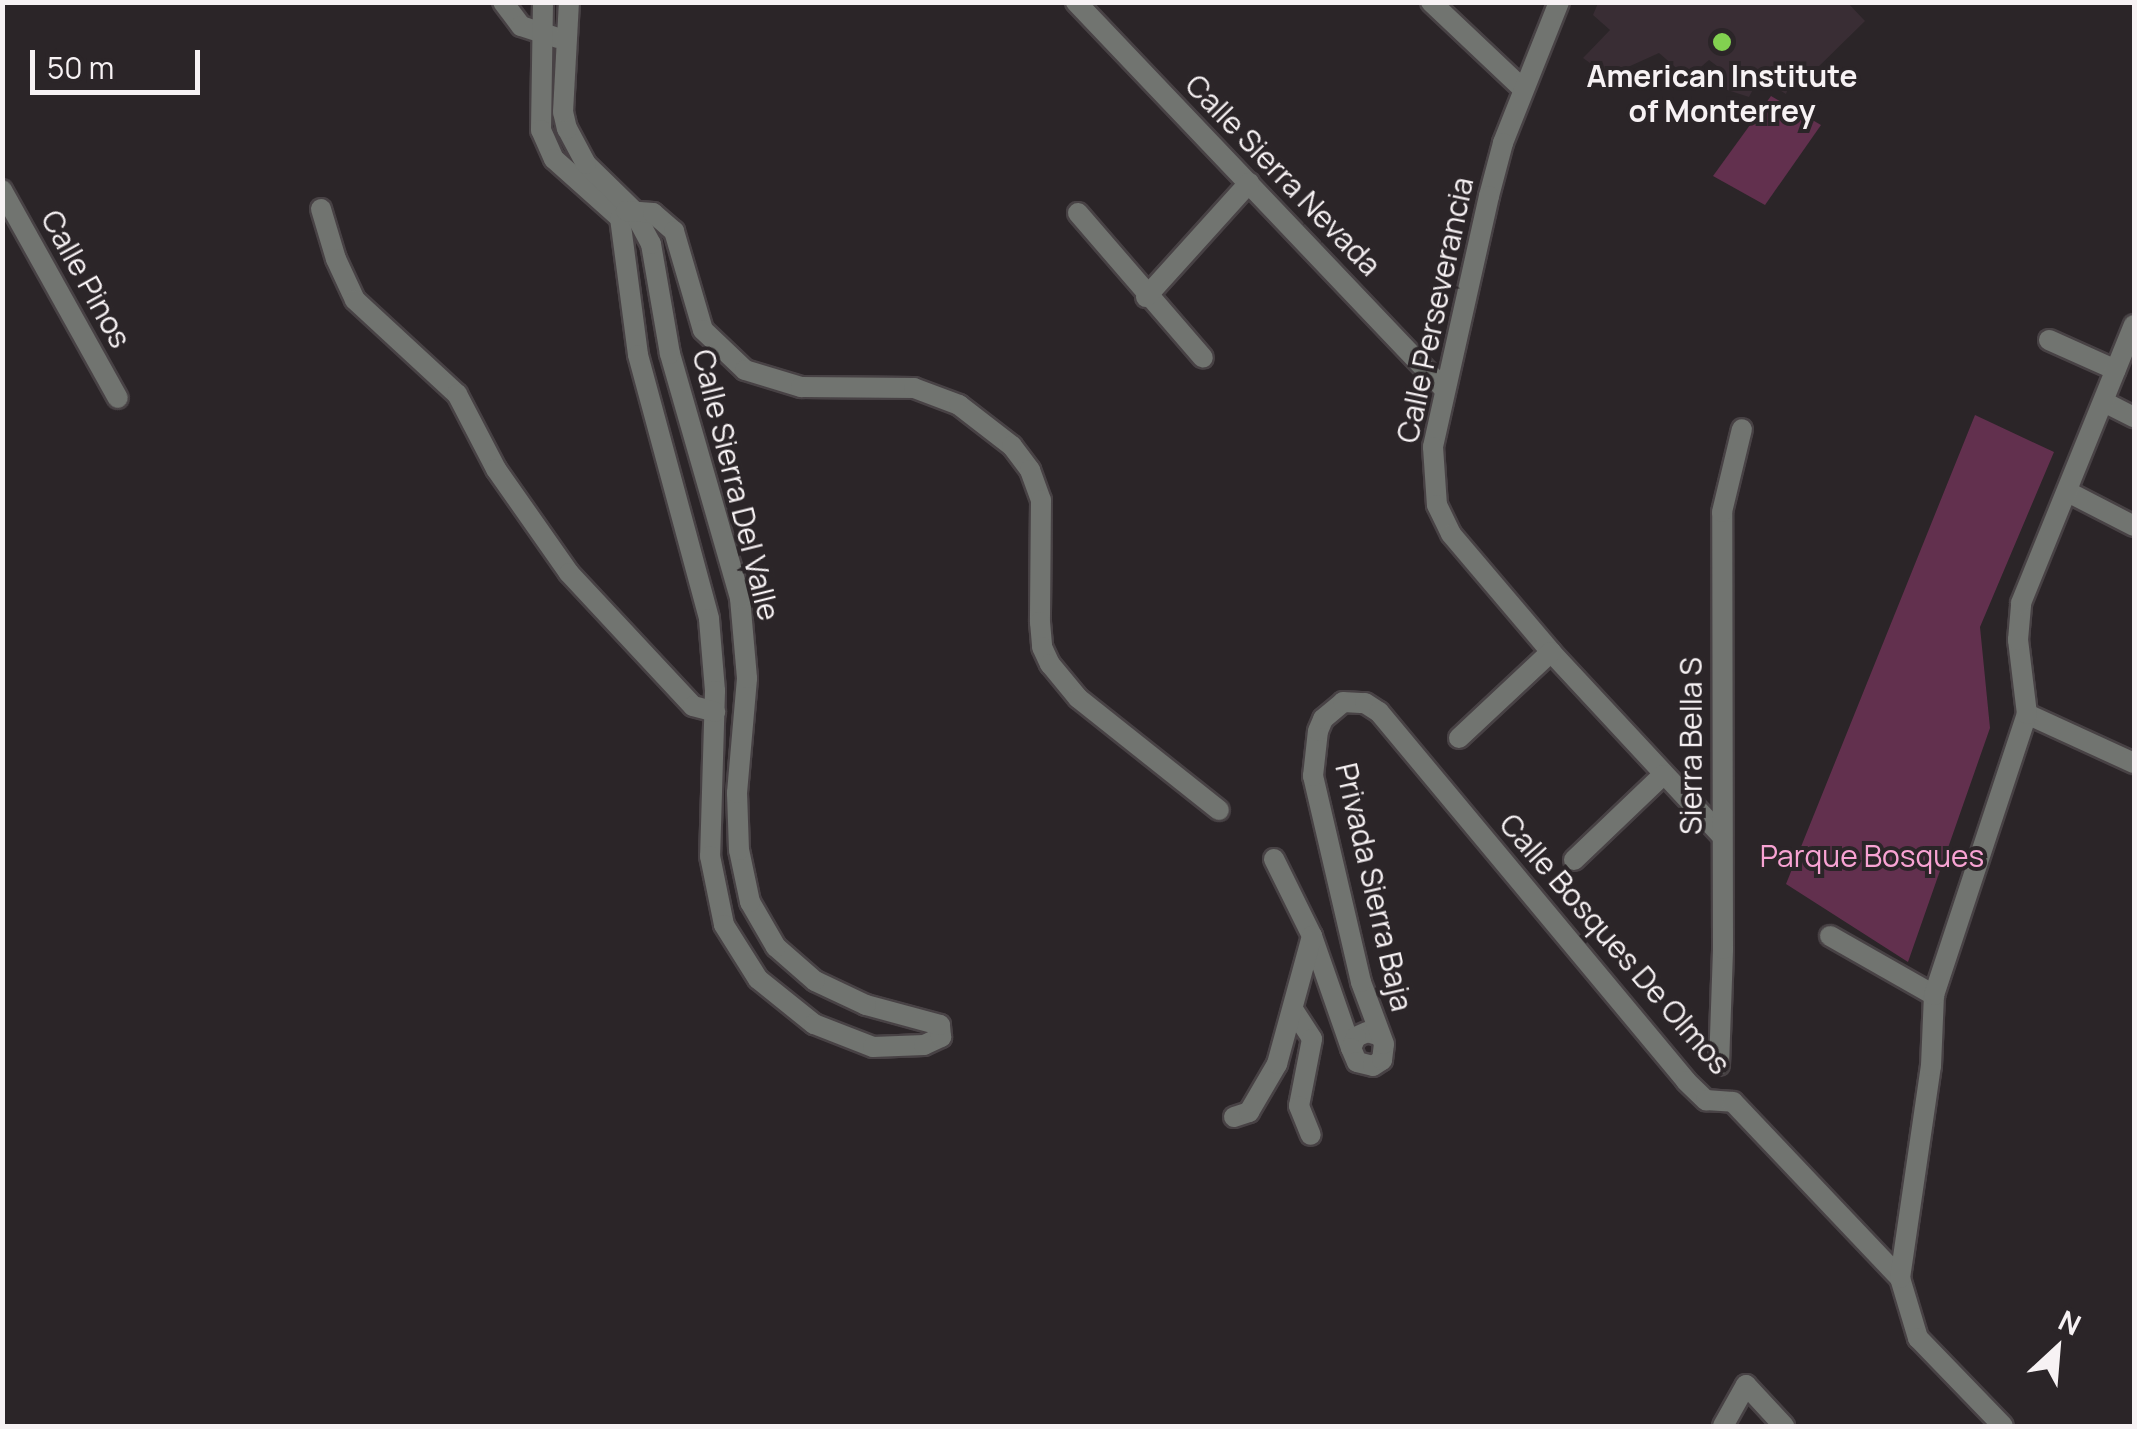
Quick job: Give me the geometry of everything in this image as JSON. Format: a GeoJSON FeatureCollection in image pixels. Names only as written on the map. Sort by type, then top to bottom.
{"type":"FeatureCollection","features":[{"type":"Feature","properties":{"kind":"street"},"geometry":{"type":"LineString","coordinates":[[503,2],[522,26],[545,38],[568,39]]}},
{"type":"Feature","properties":{"kind":"street","name":"Calle Sierra Del Valle"},"geometry":{"type":"LineString","coordinates":[[544,2],[540,114],[546,146],[571,177],[625,211]]}},
{"type":"Feature","properties":{"kind":"street","name":"Calle Sierra Del Valle"},"geometry":{"type":"LineString","coordinates":[[569,2],[563,112],[572,144],[625,211],[651,244],[670,354],[740,598],[747,678],[738,794],[739,850],[750,902],[776,947],[805,974],[866,1006],[930,1020],[942,1028],[941,1037],[924,1046],[891,1049],[850,1041],[785,1005],[738,954],[724,925],[710,856],[715,712],[710,619],[638,355],[625,211]]}},
{"type":"Feature","properties":{"kind":"street","name":"Calle Sierra Nevada"},"geometry":{"type":"LineString","coordinates":[[1076,2],[1446,390]]}},
{"type":"Feature","properties":{"kind":"street"},"geometry":{"type":"LineString","coordinates":[[1431,2],[1523,88]]}},
{"type":"Feature","properties":{"kind":"street","name":"Calle Perseverancia"},"geometry":{"type":"LineString","coordinates":[[1559,2],[1523,88],[1494,178],[1432,448],[1437,506],[1451,534],[1552,652],[1720,834]]}},
{"type":"Feature","properties":{"kind":"street"},"geometry":{"type":"LineString","coordinates":[[1146,296],[1249,183]]}},
{"type":"Feature","properties":{"kind":"street","name":"Calle Pinos"},"geometry":{"type":"LineString","coordinates":[[2,190],[118,398]]}},
{"type":"Feature","properties":{"kind":"street"},"geometry":{"type":"LineString","coordinates":[[321,209],[336,259],[355,300],[457,394],[496,469],[569,573],[692,706],[715,712]]}},
{"type":"Feature","properties":{"kind":"street"},"geometry":{"type":"LineString","coordinates":[[625,211],[653,213],[674,231],[703,330],[745,370],[802,387],[914,388],[959,405],[1012,446],[1030,470],[1041,500],[1040,622],[1042,647],[1050,664],[1078,698],[1219,810]]}},
{"type":"Feature","properties":{"kind":"street"},"geometry":{"type":"LineString","coordinates":[[1078,213],[1203,358]]}},
{"type":"Feature","properties":{"kind":"street"},"geometry":{"type":"LineString","coordinates":[[1900,1278],[1932,1066],[1934,995],[2027,714],[2018,640],[2021,603],[2134,325]]}},
{"type":"Feature","properties":{"kind":"street"},"geometry":{"type":"LineString","coordinates":[[2048,340],[2116,370]]}},
{"type":"Feature","properties":{"kind":"street"},"geometry":{"type":"LineString","coordinates":[[2104,402],[2134,416]]}},
{"type":"Feature","properties":{"kind":"street","name":"Sierra Bella S"},"geometry":{"type":"LineString","coordinates":[[1719,1065],[1722,512],[1742,429]]}},
{"type":"Feature","properties":{"kind":"street"},"geometry":{"type":"LineString","coordinates":[[2068,492],[2134,526]]}},
{"type":"Feature","properties":{"kind":"street"},"geometry":{"type":"LineString","coordinates":[[1458,738],[1552,652]]}},
{"type":"Feature","properties":{"kind":"street","name":"Privada Sierra Baja"},"geometry":{"type":"LineString","coordinates":[[1274,859],[1312,936],[1351,1048],[1356,1037],[1367,1032],[1378,1035],[1361,982],[1313,776],[1318,731],[1323,719],[1343,702]]}},
{"type":"Feature","properties":{"kind":"street","name":"Calle Bosques De Olmos"},"geometry":{"type":"LineString","coordinates":[[1343,702],[1365,703],[1379,712],[1686,1081],[1706,1100],[1733,1102],[1900,1278],[1918,1338],[2004,1426]]}},
{"type":"Feature","properties":{"kind":"street"},"geometry":{"type":"LineString","coordinates":[[2027,714],[2134,763]]}},
{"type":"Feature","properties":{"kind":"street"},"geometry":{"type":"LineString","coordinates":[[1574,860],[1663,774]]}},
{"type":"Feature","properties":{"kind":"street"},"geometry":{"type":"LineString","coordinates":[[1234,1118],[1249,1112],[1270,1082],[1294,1012],[1312,936]]}},
{"type":"Feature","properties":{"kind":"street"},"geometry":{"type":"LineString","coordinates":[[1830,936],[1934,995]]}},
{"type":"Feature","properties":{"kind":"street"},"geometry":{"type":"LineString","coordinates":[[1294,1012],[1312,1038],[1299,1106],[1311,1135]]}},
{"type":"Feature","properties":{"kind":"street"},"geometry":{"type":"LineString","coordinates":[[1724,1426],[1746,1385],[1784,1426]]}},
{"type":"Feature","properties":{"kind":"shaded area","name":"American Institute of Monterrey"},"geometry":{"type":"Polygon","coordinates":[[[1598,3],[1848,3],[1865,21],[1807,78],[1795,70],[1786,94],[1759,78],[1749,97],[1715,86],[1721,69],[1709,60],[1688,78],[1659,53],[1608,76],[1583,58],[1610,30],[1593,15],[1598,3]]]}},
{"type":"Feature","properties":{"kind":"green space"},"geometry":{"type":"Polygon","coordinates":[[[1771,96],[1821,125],[1765,205],[1713,176],[1771,96]]]}},
{"type":"Feature","properties":{"kind":"green space","name":"Parque Bosques"},"geometry":{"type":"Polygon","coordinates":[[[1975,415],[2054,452],[1980,627],[1990,728],[1908,962],[1786,884],[1975,415]]]}},
{"type":"Feature","properties":{"kind":"place","name":"American Institute of Monterrey"},"geometry":{"type":"Point","coordinates":[1722,42]}}]}
